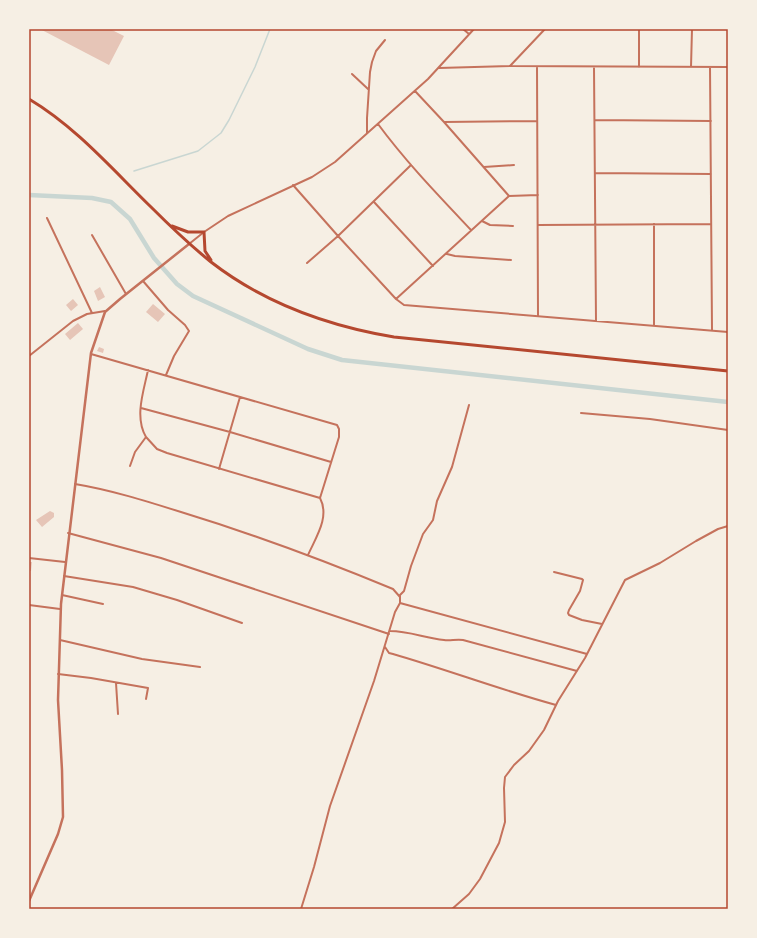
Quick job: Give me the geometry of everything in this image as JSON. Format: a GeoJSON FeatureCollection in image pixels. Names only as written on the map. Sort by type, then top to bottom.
{"type":"FeatureCollection","features":[{"type":"Feature","properties":{"kind":"main road"},"geometry":{"type":"LineString","coordinates":[[29,99],[56,117],[79,136],[189,244],[213,264],[242,283],[284,305],[319,319],[358,330],[394,337],[728,371]]}},
{"type":"Feature","properties":{"kind":"main road"},"geometry":{"type":"LineString","coordinates":[[171,226],[188,232],[204,232],[205,250],[213,264]]}},
{"type":"Feature","properties":{"kind":"street"},"geometry":{"type":"LineString","coordinates":[[463,29],[469,34]]}},
{"type":"Feature","properties":{"kind":"street"},"geometry":{"type":"LineString","coordinates":[[29,901],[58,834],[63,817],[58,700],[60,609],[68,533],[91,354],[106,311],[150,274],[204,232],[228,216],[325,169],[335,162],[415,91],[439,68],[474,29]]}},
{"type":"Feature","properties":{"kind":"street"},"geometry":{"type":"LineString","coordinates":[[510,66],[545,29]]}},
{"type":"Feature","properties":{"kind":"street"},"geometry":{"type":"LineString","coordinates":[[639,29],[639,67]]}},
{"type":"Feature","properties":{"kind":"street"},"geometry":{"type":"LineString","coordinates":[[691,67],[692,29]]}},
{"type":"Feature","properties":{"kind":"street"},"geometry":{"type":"LineString","coordinates":[[367,133],[368,80],[376,51],[385,40]]}},
{"type":"Feature","properties":{"kind":"street"},"geometry":{"type":"LineString","coordinates":[[439,68],[510,66],[594,68],[728,67]]}},
{"type":"Feature","properties":{"kind":"street"},"geometry":{"type":"LineString","coordinates":[[537,67],[538,316]]}},
{"type":"Feature","properties":{"kind":"street"},"geometry":{"type":"LineString","coordinates":[[710,67],[712,330]]}},
{"type":"Feature","properties":{"kind":"street"},"geometry":{"type":"LineString","coordinates":[[594,68],[596,321]]}},
{"type":"Feature","properties":{"kind":"street"},"geometry":{"type":"LineString","coordinates":[[352,74],[369,90]]}},
{"type":"Feature","properties":{"kind":"street"},"geometry":{"type":"LineString","coordinates":[[415,91],[509,196]]}},
{"type":"Feature","properties":{"kind":"street"},"geometry":{"type":"LineString","coordinates":[[595,120],[711,121]]}},
{"type":"Feature","properties":{"kind":"street"},"geometry":{"type":"LineString","coordinates":[[444,122],[537,121]]}},
{"type":"Feature","properties":{"kind":"street"},"geometry":{"type":"LineString","coordinates":[[378,124],[411,165],[472,230]]}},
{"type":"Feature","properties":{"kind":"street"},"geometry":{"type":"LineString","coordinates":[[306,263],[338,236],[411,165]]}},
{"type":"Feature","properties":{"kind":"street"},"geometry":{"type":"LineString","coordinates":[[484,167],[514,165]]}},
{"type":"Feature","properties":{"kind":"street"},"geometry":{"type":"LineString","coordinates":[[595,173],[711,174]]}},
{"type":"Feature","properties":{"kind":"street"},"geometry":{"type":"LineString","coordinates":[[293,185],[396,299],[404,305],[728,332]]}},
{"type":"Feature","properties":{"kind":"street"},"geometry":{"type":"LineString","coordinates":[[396,299],[509,196],[538,195]]}},
{"type":"Feature","properties":{"kind":"street"},"geometry":{"type":"LineString","coordinates":[[374,202],[433,266]]}},
{"type":"Feature","properties":{"kind":"street"},"geometry":{"type":"LineString","coordinates":[[47,218],[92,313]]}},
{"type":"Feature","properties":{"kind":"street"},"geometry":{"type":"LineString","coordinates":[[482,220],[490,225],[513,226]]}},
{"type":"Feature","properties":{"kind":"street"},"geometry":{"type":"LineString","coordinates":[[654,224],[654,325]]}},
{"type":"Feature","properties":{"kind":"street"},"geometry":{"type":"LineString","coordinates":[[538,225],[711,224]]}},
{"type":"Feature","properties":{"kind":"street"},"geometry":{"type":"LineString","coordinates":[[92,235],[126,294]]}},
{"type":"Feature","properties":{"kind":"street"},"geometry":{"type":"LineString","coordinates":[[446,254],[511,260]]}},
{"type":"Feature","properties":{"kind":"street"},"geometry":{"type":"LineString","coordinates":[[142,281],[189,331],[174,356],[166,375]]}},
{"type":"Feature","properties":{"kind":"street"},"geometry":{"type":"LineString","coordinates":[[29,356],[73,321],[82,316],[106,311]]}},
{"type":"Feature","properties":{"kind":"street"},"geometry":{"type":"LineString","coordinates":[[91,354],[337,425],[339,429],[339,437],[320,498],[324,515],[308,555]]}},
{"type":"Feature","properties":{"kind":"street"},"geometry":{"type":"LineString","coordinates":[[148,370],[141,408],[142,427],[146,437],[154,446],[161,451],[320,498]]}},
{"type":"Feature","properties":{"kind":"street"},"geometry":{"type":"LineString","coordinates":[[219,469],[240,396]]}},
{"type":"Feature","properties":{"kind":"street"},"geometry":{"type":"LineString","coordinates":[[301,909],[330,806],[390,633],[395,612],[400,603],[400,598],[423,534],[433,520],[437,502],[452,467],[469,405]]}},
{"type":"Feature","properties":{"kind":"street"},"geometry":{"type":"LineString","coordinates":[[141,408],[230,432],[331,462]]}},
{"type":"Feature","properties":{"kind":"street"},"geometry":{"type":"LineString","coordinates":[[581,413],[650,419],[728,430]]}},
{"type":"Feature","properties":{"kind":"street"},"geometry":{"type":"LineString","coordinates":[[130,466],[135,452],[146,437]]}},
{"type":"Feature","properties":{"kind":"street"},"geometry":{"type":"LineString","coordinates":[[75,484],[107,490],[237,529],[308,555],[393,589],[400,598]]}},
{"type":"Feature","properties":{"kind":"street"},"geometry":{"type":"LineString","coordinates":[[452,909],[468,894],[480,879],[499,843],[505,822],[504,788],[505,777],[508,771],[529,752],[535,744],[556,705],[587,654],[625,580],[660,563],[718,529],[728,526]]}},
{"type":"Feature","properties":{"kind":"street"},"geometry":{"type":"LineString","coordinates":[[68,533],[176,562],[390,633],[401,631],[445,640],[462,640],[577,671]]}},
{"type":"Feature","properties":{"kind":"street"},"geometry":{"type":"LineString","coordinates":[[29,558],[65,562]]}},
{"type":"Feature","properties":{"kind":"street"},"geometry":{"type":"LineString","coordinates":[[554,572],[582,578],[584,580],[580,591],[569,610],[569,615],[582,620],[602,624]]}},
{"type":"Feature","properties":{"kind":"street"},"geometry":{"type":"LineString","coordinates":[[63,576],[134,587],[242,623]]}},
{"type":"Feature","properties":{"kind":"street"},"geometry":{"type":"LineString","coordinates":[[62,595],[103,604]]}},
{"type":"Feature","properties":{"kind":"street"},"geometry":{"type":"LineString","coordinates":[[400,603],[587,654]]}},
{"type":"Feature","properties":{"kind":"street"},"geometry":{"type":"LineString","coordinates":[[29,605],[60,609]]}},
{"type":"Feature","properties":{"kind":"street"},"geometry":{"type":"LineString","coordinates":[[59,640],[149,660],[200,667]]}},
{"type":"Feature","properties":{"kind":"street"},"geometry":{"type":"LineString","coordinates":[[384,647],[389,653],[429,664],[464,677],[556,705]]}},
{"type":"Feature","properties":{"kind":"street"},"geometry":{"type":"LineString","coordinates":[[58,674],[77,675],[148,688],[146,699]]}},
{"type":"Feature","properties":{"kind":"street"},"geometry":{"type":"LineString","coordinates":[[116,683],[118,686],[118,714]]}},
{"type":"Feature","properties":{"kind":"building"},"geometry":{"type":"Polygon","coordinates":[[[40,29],[110,29],[124,36],[109,65],[40,29]]]}},
{"type":"Feature","properties":{"kind":"building"},"geometry":{"type":"Polygon","coordinates":[[[100,287],[105,297],[98,301],[94,291],[100,287]]]}},
{"type":"Feature","properties":{"kind":"building"},"geometry":{"type":"Polygon","coordinates":[[[73,299],[78,305],[71,311],[66,305],[73,299]]]}},
{"type":"Feature","properties":{"kind":"building"},"geometry":{"type":"Polygon","coordinates":[[[153,304],[165,314],[158,322],[146,312],[153,304]]]}},
{"type":"Feature","properties":{"kind":"building"},"geometry":{"type":"Polygon","coordinates":[[[78,323],[83,329],[70,340],[65,334],[78,323]]]}},
{"type":"Feature","properties":{"kind":"building"},"geometry":{"type":"Polygon","coordinates":[[[99,347],[104,349],[103,353],[97,351],[99,347]]]}},
{"type":"Feature","properties":{"kind":"building"},"geometry":{"type":"Polygon","coordinates":[[[50,511],[54,513],[54,517],[42,527],[36,520],[50,511]]]}},
{"type":"Feature","properties":{"kind":"building"},"geometry":{"type":"Polygon","coordinates":[[[29,562],[32,562],[31,571],[29,571],[29,562]]]}},
{"type":"Feature","properties":{"kind":"waterway"},"geometry":{"type":"LineString","coordinates":[[134,171],[198,151],[221,133],[255,67],[270,29]]}},
{"type":"Feature","properties":{"kind":"waterway"},"geometry":{"type":"LineString","coordinates":[[29,195],[92,198],[111,202],[130,219],[154,258],[177,284],[193,296],[308,349],[342,360],[728,402]]}}]}
